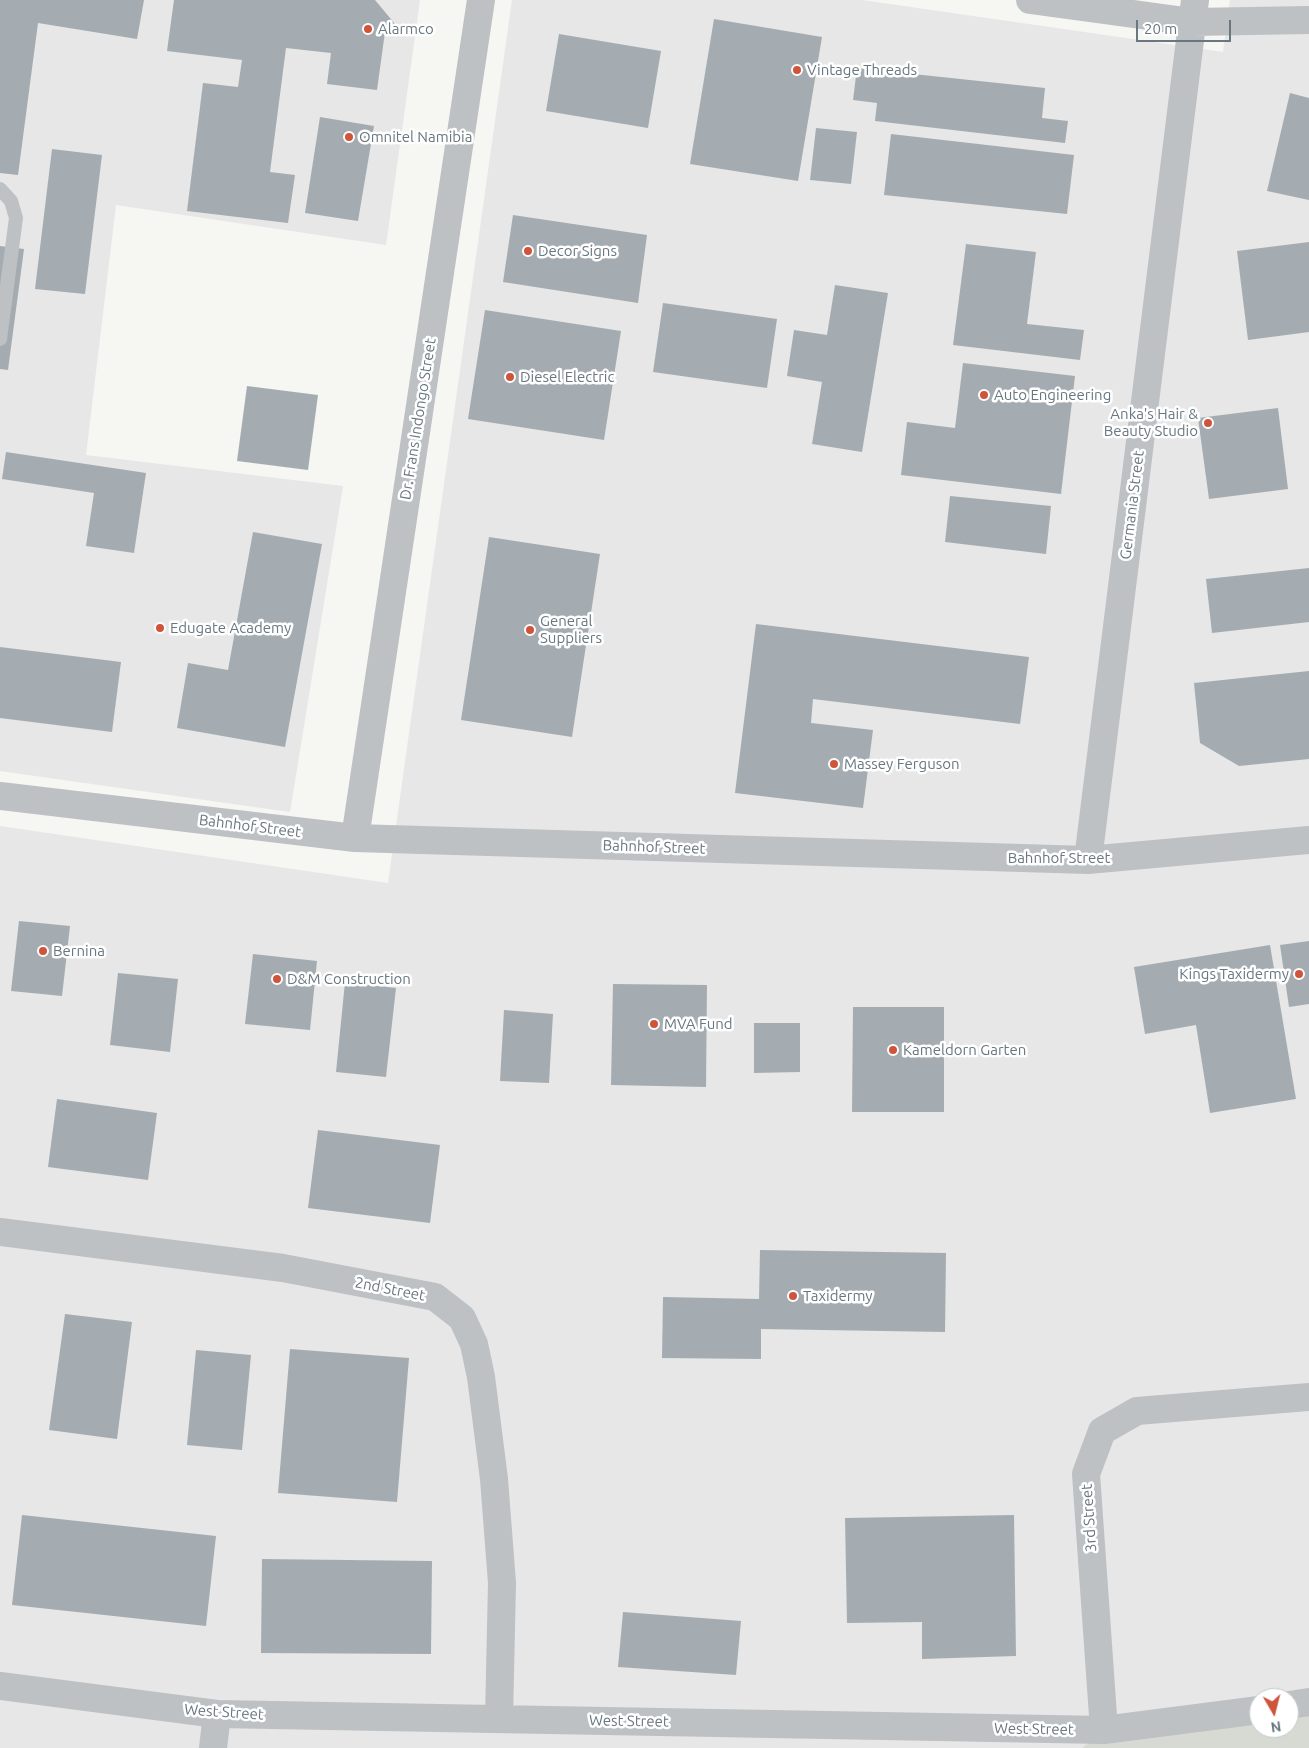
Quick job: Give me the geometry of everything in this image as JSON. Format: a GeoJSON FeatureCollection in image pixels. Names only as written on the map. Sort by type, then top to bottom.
{"type":"FeatureCollection","features":[{"type":"Feature","properties":{"kind":"street","name":"Dr. Frans Indongo Street"},"geometry":{"type":"LineString","coordinates":[[355,838],[481,0]]}},
{"type":"Feature","properties":{"kind":"street"},"geometry":{"type":"LineString","coordinates":[[1030,0],[1309,20]]}},
{"type":"Feature","properties":{"kind":"street","name":"Germania Street"},"geometry":{"type":"LineString","coordinates":[[1088,860],[1193,11]]}},
{"type":"Feature","properties":{"kind":"street","name":"Bahnhof Street"},"geometry":{"type":"LineString","coordinates":[[0,796],[355,838],[1088,860],[1309,840]]}},
{"type":"Feature","properties":{"kind":"street","name":"2nd Street"},"geometry":{"type":"LineString","coordinates":[[0,1232],[283,1268],[435,1297],[462,1318],[474,1344],[494,1479],[502,1583],[499,1719]]}},
{"type":"Feature","properties":{"kind":"street","name":"3rd Street"},"geometry":{"type":"LineString","coordinates":[[1104,1730],[1086,1474],[1102,1431],[1137,1411],[1309,1397]]}},
{"type":"Feature","properties":{"kind":"street","name":"West Street"},"geometry":{"type":"LineString","coordinates":[[0,1686],[217,1714],[1104,1730],[1249,1711]]}},
{"type":"Feature","properties":{"kind":"street"},"geometry":{"type":"LineString","coordinates":[[213,1748],[217,1714]]}},
{"type":"Feature","properties":{"kind":"lane"},"geometry":{"type":"LineString","coordinates":[[0,189],[11,201],[16,218],[0,339]]}},
{"type":"Feature","properties":{"kind":"shaded area"},"geometry":{"type":"Polygon","coordinates":[[[0,0],[420,0],[386,245],[116,205],[86,455],[343,486],[290,812],[0,771],[0,0]]]}},
{"type":"Feature","properties":{"kind":"shaded area"},"geometry":{"type":"Polygon","coordinates":[[[512,0],[862,0],[1223,52],[1230,0],[1309,0],[1309,1702],[1299,1700],[1299,1688],[1249,1688],[1249,1700],[1104,1730],[1082,1748],[0,1748],[0,826],[388,883],[512,0]]]}},
{"type":"Feature","properties":{"kind":"shaded area"},"geometry":{"type":"Polygon","coordinates":[[[1309,1700],[1309,1748],[1082,1748],[1104,1730],[1249,1709],[1249,1738],[1299,1738],[1299,1702],[1309,1700]]]}},
{"type":"Feature","properties":{"kind":"building"},"geometry":{"type":"Polygon","coordinates":[[[0,0],[144,0],[137,39],[38,23],[18,175],[0,173],[0,0]]]}},
{"type":"Feature","properties":{"kind":"building"},"geometry":{"type":"Polygon","coordinates":[[[174,0],[375,0],[395,24],[385,32],[377,90],[327,84],[331,53],[286,48],[270,172],[295,175],[288,223],[187,211],[203,83],[238,87],[242,60],[167,51],[174,0]]]}},
{"type":"Feature","properties":{"kind":"building"},"geometry":{"type":"Polygon","coordinates":[[[714,19],[822,37],[798,181],[690,164],[714,19]]]}},
{"type":"Feature","properties":{"kind":"building"},"geometry":{"type":"Polygon","coordinates":[[[559,34],[661,51],[648,128],[546,111],[559,34]]]}},
{"type":"Feature","properties":{"kind":"building"},"geometry":{"type":"Polygon","coordinates":[[[857,68],[1045,88],[1042,118],[1068,121],[1065,143],[875,121],[877,103],[853,100],[857,68]]]}},
{"type":"Feature","properties":{"kind":"building"},"geometry":{"type":"Polygon","coordinates":[[[1290,93],[1309,98],[1309,200],[1267,191],[1290,93]]]}},
{"type":"Feature","properties":{"kind":"building"},"geometry":{"type":"Polygon","coordinates":[[[320,117],[374,126],[358,221],[305,213],[320,117]]]}},
{"type":"Feature","properties":{"kind":"building"},"geometry":{"type":"Polygon","coordinates":[[[816,128],[857,132],[851,184],[810,180],[816,128]]]}},
{"type":"Feature","properties":{"kind":"building"},"geometry":{"type":"Polygon","coordinates":[[[891,134],[1074,155],[1067,214],[884,195],[891,134]]]}},
{"type":"Feature","properties":{"kind":"building"},"geometry":{"type":"Polygon","coordinates":[[[52,149],[102,155],[85,294],[35,289],[52,149]]]}},
{"type":"Feature","properties":{"kind":"building"},"geometry":{"type":"Polygon","coordinates":[[[513,215],[647,235],[638,303],[503,282],[513,215]]]}},
{"type":"Feature","properties":{"kind":"building"},"geometry":{"type":"Polygon","coordinates":[[[1309,242],[1309,332],[1248,340],[1237,251],[1309,242]]]}},
{"type":"Feature","properties":{"kind":"building"},"geometry":{"type":"Polygon","coordinates":[[[966,244],[1036,252],[1027,324],[1084,330],[1080,360],[953,345],[966,244]]]}},
{"type":"Feature","properties":{"kind":"building"},"geometry":{"type":"Polygon","coordinates":[[[0,246],[24,249],[8,370],[0,369],[0,246]]]}},
{"type":"Feature","properties":{"kind":"building"},"geometry":{"type":"Polygon","coordinates":[[[835,285],[888,293],[862,452],[812,444],[822,382],[787,376],[794,330],[827,335],[835,285]]]}},
{"type":"Feature","properties":{"kind":"building"},"geometry":{"type":"Polygon","coordinates":[[[663,303],[777,319],[767,388],[653,372],[663,303]]]}},
{"type":"Feature","properties":{"kind":"building"},"geometry":{"type":"Polygon","coordinates":[[[485,310],[621,331],[604,440],[468,419],[485,310]]]}},
{"type":"Feature","properties":{"kind":"building"},"geometry":{"type":"Polygon","coordinates":[[[963,363],[1075,376],[1061,494],[901,475],[907,422],[955,428],[963,363]]]}},
{"type":"Feature","properties":{"kind":"building"},"geometry":{"type":"Polygon","coordinates":[[[247,386],[318,395],[308,470],[237,461],[247,386]]]}},
{"type":"Feature","properties":{"kind":"building"},"geometry":{"type":"Polygon","coordinates":[[[1278,408],[1288,489],[1209,499],[1198,418],[1278,408]]]}},
{"type":"Feature","properties":{"kind":"building"},"geometry":{"type":"Polygon","coordinates":[[[6,452],[146,473],[134,553],[86,546],[94,493],[2,479],[6,452]]]}},
{"type":"Feature","properties":{"kind":"building"},"geometry":{"type":"Polygon","coordinates":[[[950,496],[1051,506],[1046,554],[945,542],[950,496]]]}},
{"type":"Feature","properties":{"kind":"building"},"geometry":{"type":"Polygon","coordinates":[[[253,532],[322,544],[285,747],[177,728],[188,663],[228,670],[253,532]]]}},
{"type":"Feature","properties":{"kind":"building"},"geometry":{"type":"Polygon","coordinates":[[[489,537],[600,554],[572,737],[461,720],[489,537]]]}},
{"type":"Feature","properties":{"kind":"building"},"geometry":{"type":"Polygon","coordinates":[[[1309,568],[1309,622],[1212,633],[1206,579],[1309,568]]]}},
{"type":"Feature","properties":{"kind":"building"},"geometry":{"type":"Polygon","coordinates":[[[756,624],[1029,657],[1020,724],[813,699],[811,723],[873,730],[863,808],[735,793],[756,624]]]}},
{"type":"Feature","properties":{"kind":"building"},"geometry":{"type":"Polygon","coordinates":[[[0,647],[121,662],[112,732],[0,718],[0,647]]]}},
{"type":"Feature","properties":{"kind":"building"},"geometry":{"type":"Polygon","coordinates":[[[1309,671],[1309,759],[1239,766],[1200,743],[1194,683],[1309,671]]]}},
{"type":"Feature","properties":{"kind":"building"},"geometry":{"type":"Polygon","coordinates":[[[19,921],[70,926],[62,996],[11,991],[19,921]]]}},
{"type":"Feature","properties":{"kind":"building"},"geometry":{"type":"Polygon","coordinates":[[[1309,941],[1309,1004],[1289,1007],[1280,945],[1309,941]]]}},
{"type":"Feature","properties":{"kind":"building"},"geometry":{"type":"Polygon","coordinates":[[[1270,945],[1296,1099],[1210,1113],[1196,1025],[1145,1034],[1134,967],[1270,945]]]}},
{"type":"Feature","properties":{"kind":"building"},"geometry":{"type":"Polygon","coordinates":[[[253,954],[317,961],[310,1030],[245,1024],[253,954]]]}},
{"type":"Feature","properties":{"kind":"building"},"geometry":{"type":"Polygon","coordinates":[[[118,973],[178,979],[170,1052],[110,1045],[118,973]]]}},
{"type":"Feature","properties":{"kind":"building"},"geometry":{"type":"Polygon","coordinates":[[[345,982],[396,988],[386,1077],[336,1072],[345,982]]]}},
{"type":"Feature","properties":{"kind":"building"},"geometry":{"type":"Polygon","coordinates":[[[613,984],[707,985],[706,1087],[611,1085],[613,984]]]}},
{"type":"Feature","properties":{"kind":"building"},"geometry":{"type":"Polygon","coordinates":[[[853,1007],[944,1007],[944,1112],[852,1112],[853,1007]]]}},
{"type":"Feature","properties":{"kind":"building"},"geometry":{"type":"Polygon","coordinates":[[[504,1010],[553,1014],[549,1083],[500,1081],[504,1010]]]}},
{"type":"Feature","properties":{"kind":"building"},"geometry":{"type":"Polygon","coordinates":[[[754,1023],[800,1023],[800,1072],[754,1073],[754,1023]]]}},
{"type":"Feature","properties":{"kind":"building"},"geometry":{"type":"Polygon","coordinates":[[[57,1099],[157,1113],[148,1180],[48,1167],[57,1099]]]}},
{"type":"Feature","properties":{"kind":"building"},"geometry":{"type":"Polygon","coordinates":[[[318,1130],[440,1145],[430,1223],[308,1208],[318,1130]]]}},
{"type":"Feature","properties":{"kind":"building"},"geometry":{"type":"Polygon","coordinates":[[[760,1250],[946,1253],[945,1332],[761,1329],[761,1359],[662,1358],[663,1297],[759,1299],[760,1250]]]}},
{"type":"Feature","properties":{"kind":"building"},"geometry":{"type":"Polygon","coordinates":[[[65,1314],[132,1322],[117,1439],[49,1430],[65,1314]]]}},
{"type":"Feature","properties":{"kind":"building"},"geometry":{"type":"Polygon","coordinates":[[[290,1349],[409,1358],[397,1502],[278,1493],[290,1349]]]}},
{"type":"Feature","properties":{"kind":"building"},"geometry":{"type":"Polygon","coordinates":[[[196,1350],[251,1355],[242,1450],[187,1445],[196,1350]]]}},
{"type":"Feature","properties":{"kind":"building"},"geometry":{"type":"Polygon","coordinates":[[[22,1515],[216,1536],[206,1626],[12,1605],[22,1515]]]}},
{"type":"Feature","properties":{"kind":"building"},"geometry":{"type":"Polygon","coordinates":[[[1014,1515],[1016,1656],[922,1659],[922,1622],[847,1623],[845,1518],[1014,1515]]]}},
{"type":"Feature","properties":{"kind":"building"},"geometry":{"type":"Polygon","coordinates":[[[262,1559],[432,1561],[431,1654],[261,1653],[262,1559]]]}},
{"type":"Feature","properties":{"kind":"building"},"geometry":{"type":"Polygon","coordinates":[[[623,1612],[741,1621],[736,1675],[618,1667],[623,1612]]]}},
{"type":"Feature","properties":{"kind":"place","name":"Alarmco"},"geometry":{"type":"Point","coordinates":[368,29]}},
{"type":"Feature","properties":{"kind":"place","name":"Vintage Threads"},"geometry":{"type":"Point","coordinates":[797,70]}},
{"type":"Feature","properties":{"kind":"place","name":"Omnitel Namibia"},"geometry":{"type":"Point","coordinates":[349,137]}},
{"type":"Feature","properties":{"kind":"place","name":"Decor Signs"},"geometry":{"type":"Point","coordinates":[528,251]}},
{"type":"Feature","properties":{"kind":"place","name":"Diesel Electric"},"geometry":{"type":"Point","coordinates":[510,377]}},
{"type":"Feature","properties":{"kind":"place","name":"Auto Engineering"},"geometry":{"type":"Point","coordinates":[984,395]}},
{"type":"Feature","properties":{"kind":"place","name":"Anka's Hair & Beauty Studio"},"geometry":{"type":"Point","coordinates":[1208,423]}},
{"type":"Feature","properties":{"kind":"place","name":"Edugate Academy"},"geometry":{"type":"Point","coordinates":[160,628]}},
{"type":"Feature","properties":{"kind":"place","name":"General Suppliers"},"geometry":{"type":"Point","coordinates":[530,630]}},
{"type":"Feature","properties":{"kind":"place","name":"Massey Ferguson"},"geometry":{"type":"Point","coordinates":[834,764]}},
{"type":"Feature","properties":{"kind":"place","name":"Bernina"},"geometry":{"type":"Point","coordinates":[43,951]}},
{"type":"Feature","properties":{"kind":"place","name":"Kings Taxidermy"},"geometry":{"type":"Point","coordinates":[1299,974]}},
{"type":"Feature","properties":{"kind":"place","name":"D&M Construction"},"geometry":{"type":"Point","coordinates":[277,979]}},
{"type":"Feature","properties":{"kind":"place","name":"MVA Fund"},"geometry":{"type":"Point","coordinates":[654,1024]}},
{"type":"Feature","properties":{"kind":"place","name":"Kameldorn Garten"},"geometry":{"type":"Point","coordinates":[893,1050]}},
{"type":"Feature","properties":{"kind":"place","name":"Taxidermy"},"geometry":{"type":"Point","coordinates":[793,1296]}}]}
